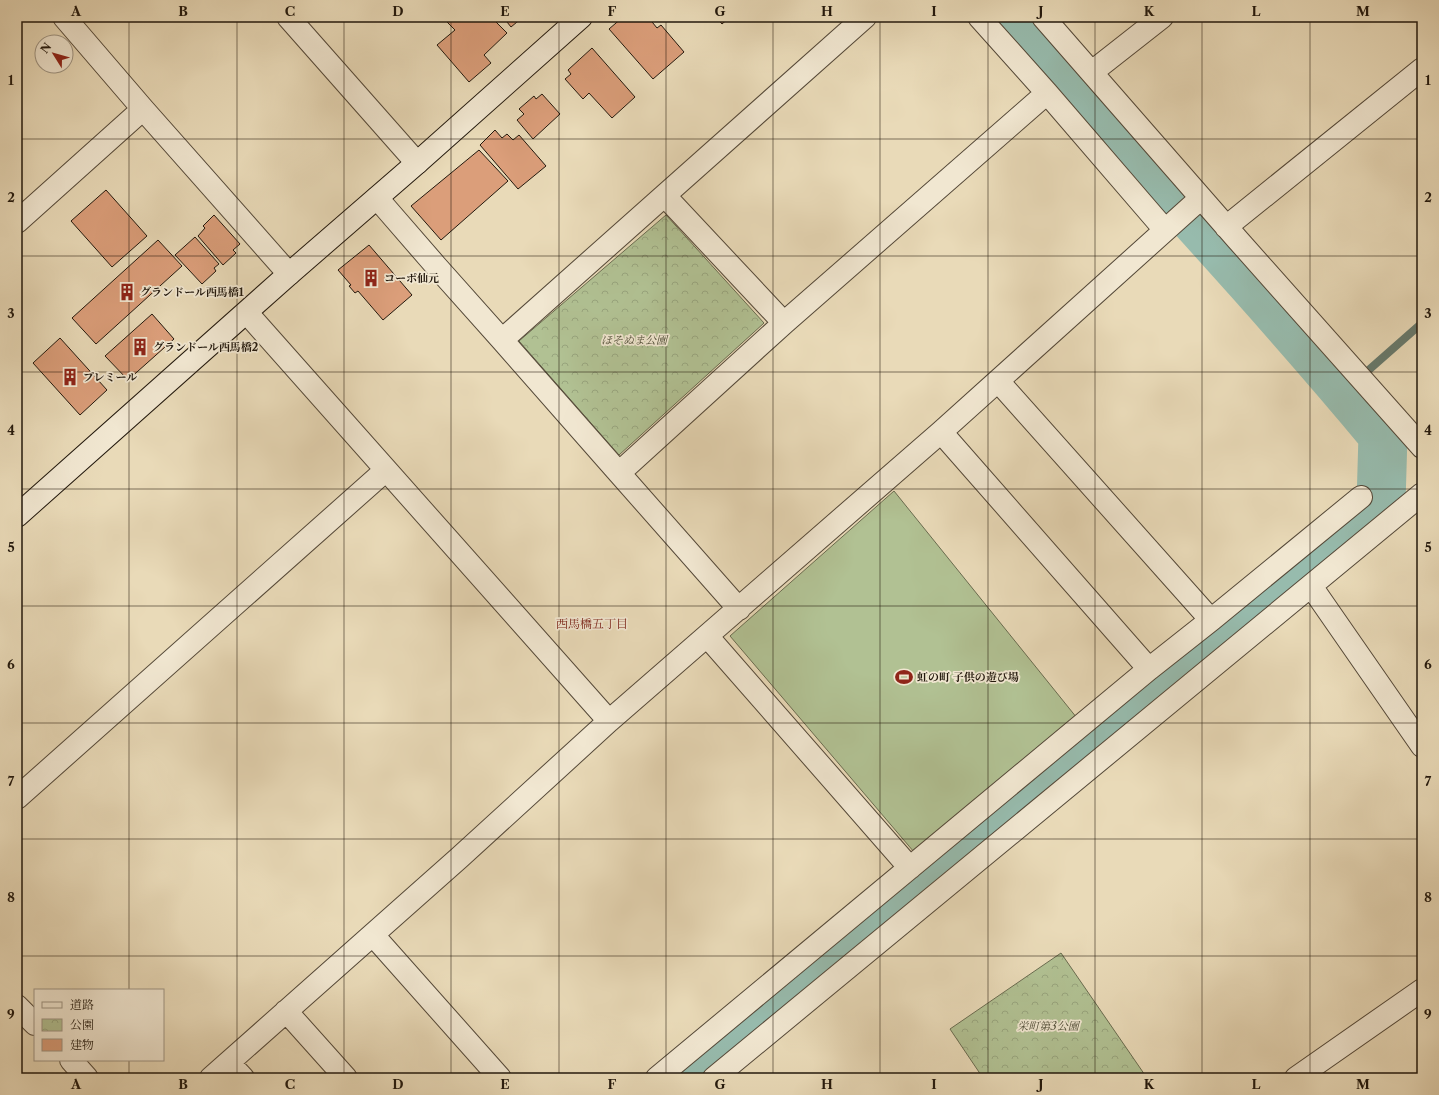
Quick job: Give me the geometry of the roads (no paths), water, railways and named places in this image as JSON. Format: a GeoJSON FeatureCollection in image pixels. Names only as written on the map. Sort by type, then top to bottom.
{"type":"FeatureCollection","features":[{"type":"Feature","properties":{"kind":"street"},"geometry":{"type":"LineString","coordinates":[[64,17],[143,110],[289,274]]}},
{"type":"Feature","properties":{"kind":"street"},"geometry":{"type":"LineString","coordinates":[[17,516],[289,274],[417,164],[581,17]]}},
{"type":"Feature","properties":{"kind":"street"},"geometry":{"type":"LineString","coordinates":[[502,340],[865,17]]}},
{"type":"Feature","properties":{"kind":"street"},"geometry":{"type":"LineString","coordinates":[[980,17],[1165,230]]}},
{"type":"Feature","properties":{"kind":"street"},"geometry":{"type":"LineString","coordinates":[[1043,17],[1226,227],[1422,447]]}},
{"type":"Feature","properties":{"kind":"street"},"geometry":{"type":"LineString","coordinates":[[1092,72],[1162,17]]}},
{"type":"Feature","properties":{"kind":"street"},"geometry":{"type":"LineString","coordinates":[[300,21],[417,164]]}},
{"type":"Feature","properties":{"kind":"street"},"geometry":{"type":"LineString","coordinates":[[1226,227],[1422,69]]}},
{"type":"Feature","properties":{"kind":"street"},"geometry":{"type":"LineString","coordinates":[[619,473],[784,323],[1047,93]]}},
{"type":"Feature","properties":{"kind":"street"},"geometry":{"type":"LineString","coordinates":[[17,222],[143,110]]}},
{"type":"Feature","properties":{"kind":"street"},"geometry":{"type":"LineString","coordinates":[[665,196],[784,323]]}},
{"type":"Feature","properties":{"kind":"street"},"geometry":{"type":"LineString","coordinates":[[377,198],[739,609]]}},
{"type":"Feature","properties":{"kind":"street"},"geometry":{"type":"LineString","coordinates":[[211,1078],[236,1070],[286,1011],[374,935],[610,721],[941,432],[1201,198]]}},
{"type":"Feature","properties":{"kind":"street"},"geometry":{"type":"LineString","coordinates":[[246,313],[610,721]]}},
{"type":"Feature","properties":{"kind":"street"},"geometry":{"type":"LineString","coordinates":[[998,381],[1211,620]]}},
{"type":"Feature","properties":{"kind":"street"},"geometry":{"type":"LineString","coordinates":[[941,432],[1149,669]]}},
{"type":"Feature","properties":{"kind":"street"},"geometry":{"type":"LineString","coordinates":[[17,798],[386,470]]}},
{"type":"Feature","properties":{"kind":"street"},"geometry":{"type":"LineString","coordinates":[[714,1078],[1146,720],[1422,494]]}},
{"type":"Feature","properties":{"kind":"street"},"geometry":{"type":"LineString","coordinates":[[657,1078],[1149,669],[1361,497]]}},
{"type":"Feature","properties":{"kind":"street"},"geometry":{"type":"LineString","coordinates":[[1311,586],[1370,668],[1422,746]]}},
{"type":"Feature","properties":{"kind":"street"},"geometry":{"type":"LineString","coordinates":[[708,636],[910,868]]}},
{"type":"Feature","properties":{"kind":"street"},"geometry":{"type":"LineString","coordinates":[[374,935],[500,1078]]}},
{"type":"Feature","properties":{"kind":"street"},"geometry":{"type":"LineString","coordinates":[[1296,1078],[1422,990]]}},
{"type":"Feature","properties":{"kind":"street"},"geometry":{"type":"LineString","coordinates":[[17,1006],[34,1023]]}},
{"type":"Feature","properties":{"kind":"street"},"geometry":{"type":"LineString","coordinates":[[286,1011],[346,1078]]}},
{"type":"Feature","properties":{"kind":"street"},"geometry":{"type":"LineString","coordinates":[[71,1061],[87,1078]]}},
{"type":"Feature","properties":{"kind":"waterway"},"geometry":{"type":"LineString","coordinates":[[682,1078],[1161,682],[1381,503],[1383,435],[1199,224],[1011,17]]}},
{"type":"Feature","properties":{"kind":"waterway"},"geometry":{"type":"LineString","coordinates":[[1346,390],[1422,323]]}},
{"type":"Feature","properties":{"kind":"place","name":"コーポ仙元"},"geometry":{"type":"Point","coordinates":[371,278]}},
{"type":"Feature","properties":{"kind":"place","name":"グランドール西馬橋1"},"geometry":{"type":"Point","coordinates":[127,292]}},
{"type":"Feature","properties":{"kind":"place","name":"グランドール西馬橋2"},"geometry":{"type":"Point","coordinates":[140,347]}},
{"type":"Feature","properties":{"kind":"place","name":"プレミール"},"geometry":{"type":"Point","coordinates":[70,377]}},
{"type":"Feature","properties":{"kind":"place","name":"虹の町 子供の遊び場"},"geometry":{"type":"Point","coordinates":[904,677]}},
{"type":"Feature","properties":{"kind":"district","name":"西馬橋五丁目"},"geometry":{"type":"Point","coordinates":[592,624]}},
{"type":"Feature","properties":{"kind":"park label","name":"ほそぬま公園"},"geometry":{"type":"Point","coordinates":[634,340]}},
{"type":"Feature","properties":{"kind":"park label","name":"栄町第3公園"},"geometry":{"type":"Point","coordinates":[1048,1026]}}]}
